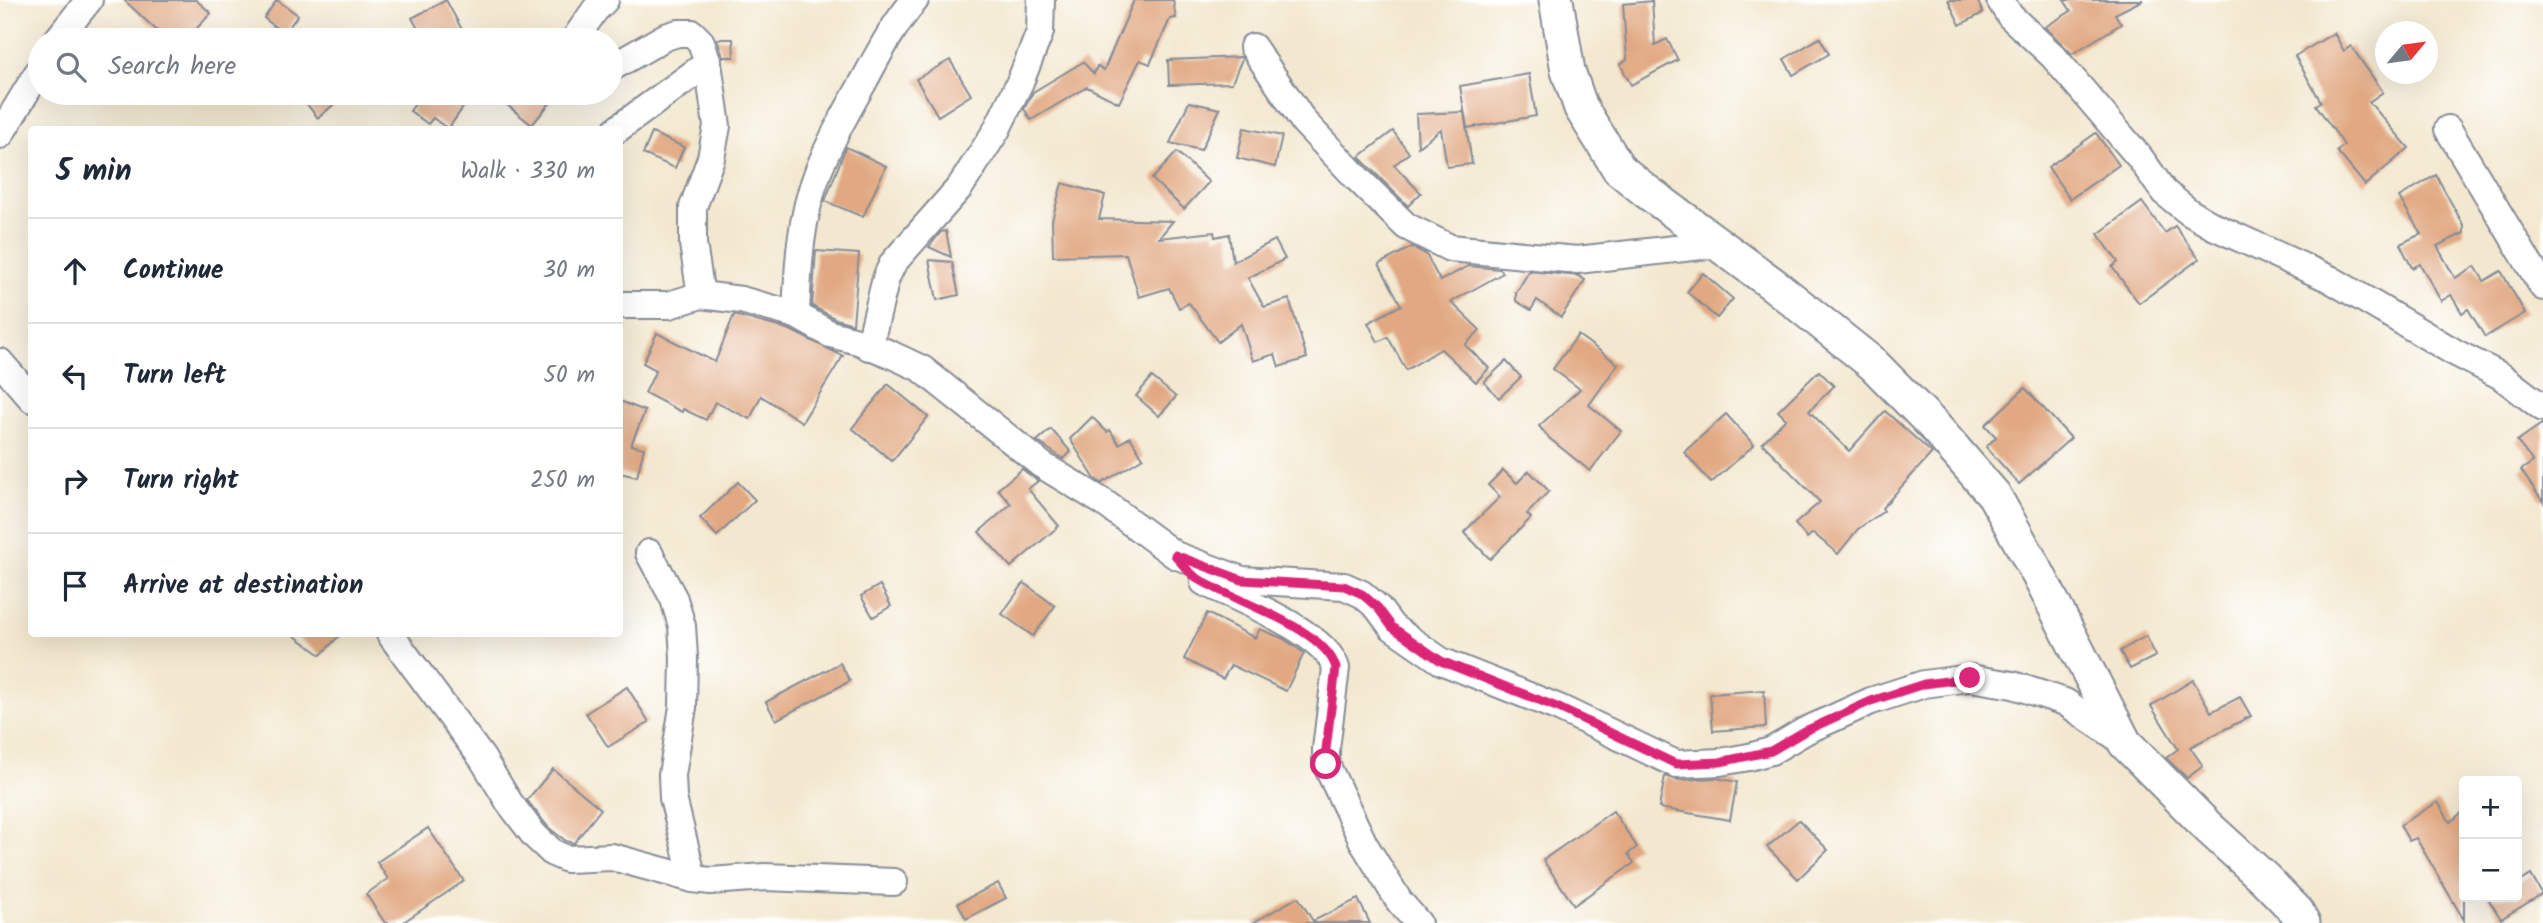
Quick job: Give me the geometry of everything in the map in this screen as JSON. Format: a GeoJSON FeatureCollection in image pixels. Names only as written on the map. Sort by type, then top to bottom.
{"type":"FeatureCollection","features":[{"type":"Feature","properties":{"kind":"street"},"geometry":{"type":"LineString","coordinates":[[67,28],[89,0]]}},
{"type":"Feature","properties":{"kind":"street"},"geometry":{"type":"LineString","coordinates":[[582,28],[605,0]]}},
{"type":"Feature","properties":{"kind":"street"},"geometry":{"type":"LineString","coordinates":[[796,315],[799,251],[818,173],[845,115],[884,44],[915,0]]}},
{"type":"Feature","properties":{"kind":"street"},"geometry":{"type":"LineString","coordinates":[[869,347],[886,278],[893,262],[960,187],[996,131],[1040,32],[1041,0]]}},
{"type":"Feature","properties":{"kind":"street"},"geometry":{"type":"LineString","coordinates":[[1556,0],[1568,71],[1581,108],[1619,169],[1720,244],[1872,364],[1980,477],[1994,495],[2038,574],[2125,743]]}},
{"type":"Feature","properties":{"kind":"street"},"geometry":{"type":"LineString","coordinates":[[2000,0],[2010,16],[2053,57],[2140,158],[2164,192],[2189,212],[2213,226],[2330,279],[2454,352],[2501,376],[2543,408]]}},
{"type":"Feature","properties":{"kind":"street"},"geometry":{"type":"LineString","coordinates":[[623,62],[678,33],[692,33],[701,41],[708,63],[717,126],[711,158],[693,207],[693,244],[701,295]]}},
{"type":"Feature","properties":{"kind":"street"},"geometry":{"type":"LineString","coordinates":[[1253,47],[1304,122],[1358,179],[1406,226],[1450,248],[1577,260],[1720,244]]}},
{"type":"Feature","properties":{"kind":"street"},"geometry":{"type":"LineString","coordinates":[[621,126],[708,63]]}},
{"type":"Feature","properties":{"kind":"street"},"geometry":{"type":"LineString","coordinates":[[0,135],[28,89]]}},
{"type":"Feature","properties":{"kind":"street"},"geometry":{"type":"LineString","coordinates":[[2448,129],[2543,287]]}},
{"type":"Feature","properties":{"kind":"street"},"geometry":{"type":"LineString","coordinates":[[623,305],[669,305],[701,295],[741,300],[796,315],[830,334],[858,341],[922,369],[1042,465],[1103,502],[1175,555],[1201,581],[1309,636],[1333,658],[1336,668],[1326,764],[1364,844],[1399,901],[1418,923]]}},
{"type":"Feature","properties":{"kind":"street"},"geometry":{"type":"LineString","coordinates":[[0,362],[28,394]]}},
{"type":"Feature","properties":{"kind":"street"},"geometry":{"type":"LineString","coordinates":[[649,553],[674,599],[682,626],[683,706],[672,775],[673,798],[693,879]]}},
{"type":"Feature","properties":{"kind":"street"},"geometry":{"type":"LineString","coordinates":[[1175,555],[1242,580],[1344,586],[1362,594],[1378,608],[1392,627],[1441,661],[1559,708],[1676,764],[1720,762],[1771,751],[1805,731],[1871,701],[1924,684],[1970,678],[2013,685],[2065,702],[2125,743],[2209,828],[2265,879],[2297,912],[2303,923]]}},
{"type":"Feature","properties":{"kind":"street"},"geometry":{"type":"LineString","coordinates":[[392,637],[482,758],[517,813],[552,853],[567,859],[612,857],[693,879],[711,881],[765,877],[894,882]]}},
{"type":"Feature","properties":{"kind":"building"},"geometry":{"type":"Polygon","coordinates":[[[124,0],[196,0],[211,13],[197,28],[154,28],[124,0]]]}},
{"type":"Feature","properties":{"kind":"building"},"geometry":{"type":"Polygon","coordinates":[[[277,0],[298,15],[288,28],[276,28],[264,18],[277,0]]]}},
{"type":"Feature","properties":{"kind":"building"},"geometry":{"type":"Polygon","coordinates":[[[446,0],[461,28],[417,28],[412,18],[446,0]]]}},
{"type":"Feature","properties":{"kind":"building"},"geometry":{"type":"Polygon","coordinates":[[[1134,0],[1173,0],[1176,18],[1170,19],[1150,64],[1140,60],[1119,103],[1087,87],[1031,120],[1024,109],[1033,92],[1083,62],[1094,74],[1097,66],[1104,70],[1134,0]]]}},
{"type":"Feature","properties":{"kind":"building"},"geometry":{"type":"Polygon","coordinates":[[[1948,0],[1977,0],[1983,13],[1960,25],[1948,0]]]}},
{"type":"Feature","properties":{"kind":"building"},"geometry":{"type":"Polygon","coordinates":[[[2064,0],[2143,0],[2115,14],[2121,24],[2072,54],[2045,27],[2071,11],[2064,0]]]}},
{"type":"Feature","properties":{"kind":"building"},"geometry":{"type":"Polygon","coordinates":[[[1652,1],[1655,45],[1667,39],[1678,60],[1631,85],[1620,64],[1627,60],[1623,4],[1652,1]]]}},
{"type":"Feature","properties":{"kind":"building"},"geometry":{"type":"Polygon","coordinates":[[[2334,33],[2344,51],[2351,46],[2383,92],[2369,102],[2409,148],[2365,185],[2337,151],[2344,145],[2316,105],[2321,102],[2295,56],[2334,33]]]}},
{"type":"Feature","properties":{"kind":"building"},"geometry":{"type":"Polygon","coordinates":[[[1820,38],[1829,54],[1793,75],[1784,59],[1820,38]]]}},
{"type":"Feature","properties":{"kind":"building"},"geometry":{"type":"Polygon","coordinates":[[[717,39],[733,39],[734,57],[723,57],[717,39]]]}},
{"type":"Feature","properties":{"kind":"building"},"geometry":{"type":"Polygon","coordinates":[[[1241,57],[1232,83],[1169,85],[1168,60],[1241,57]]]}},
{"type":"Feature","properties":{"kind":"building"},"geometry":{"type":"Polygon","coordinates":[[[950,60],[971,95],[938,116],[916,79],[950,60]]]}},
{"type":"Feature","properties":{"kind":"building"},"geometry":{"type":"Polygon","coordinates":[[[1529,74],[1536,116],[1467,128],[1460,86],[1529,74]]]}},
{"type":"Feature","properties":{"kind":"building"},"geometry":{"type":"Polygon","coordinates":[[[1189,102],[1220,109],[1201,150],[1170,143],[1189,102]]]}},
{"type":"Feature","properties":{"kind":"building"},"geometry":{"type":"Polygon","coordinates":[[[308,105],[333,105],[318,118],[308,105]]]}},
{"type":"Feature","properties":{"kind":"building"},"geometry":{"type":"Polygon","coordinates":[[[414,105],[465,105],[450,126],[444,126],[433,118],[428,124],[410,111],[414,105]]]}},
{"type":"Feature","properties":{"kind":"building"},"geometry":{"type":"Polygon","coordinates":[[[507,105],[548,105],[532,125],[507,105]]]}},
{"type":"Feature","properties":{"kind":"building"},"geometry":{"type":"Polygon","coordinates":[[[1464,112],[1472,164],[1447,167],[1441,129],[1418,147],[1416,114],[1464,112]]]}},
{"type":"Feature","properties":{"kind":"building"},"geometry":{"type":"Polygon","coordinates":[[[1244,128],[1282,136],[1275,167],[1237,158],[1244,128]]]}},
{"type":"Feature","properties":{"kind":"building"},"geometry":{"type":"Polygon","coordinates":[[[1393,131],[1409,153],[1394,165],[1421,193],[1408,206],[1359,157],[1393,131]]]}},
{"type":"Feature","properties":{"kind":"building"},"geometry":{"type":"Polygon","coordinates":[[[652,133],[684,147],[675,168],[643,154],[652,133]]]}},
{"type":"Feature","properties":{"kind":"building"},"geometry":{"type":"Polygon","coordinates":[[[2096,133],[2119,165],[2070,199],[2048,167],[2096,133]]]}},
{"type":"Feature","properties":{"kind":"building"},"geometry":{"type":"Polygon","coordinates":[[[846,147],[886,166],[863,217],[825,201],[846,147]]]}},
{"type":"Feature","properties":{"kind":"building"},"geometry":{"type":"Polygon","coordinates":[[[1177,152],[1209,182],[1184,209],[1152,179],[1177,152]]]}},
{"type":"Feature","properties":{"kind":"building"},"geometry":{"type":"Polygon","coordinates":[[[2436,175],[2464,226],[2464,233],[2437,246],[2455,278],[2475,266],[2484,281],[2501,271],[2525,313],[2485,337],[2468,309],[2462,313],[2451,295],[2441,301],[2420,264],[2412,268],[2400,244],[2421,234],[2399,197],[2436,175]]]}},
{"type":"Feature","properties":{"kind":"building"},"geometry":{"type":"Polygon","coordinates":[[[1062,183],[1105,195],[1099,219],[1173,221],[1159,238],[1214,232],[1215,237],[1229,234],[1233,262],[1275,240],[1285,259],[1248,278],[1264,307],[1289,299],[1307,358],[1279,367],[1275,354],[1253,361],[1241,324],[1218,342],[1189,303],[1179,308],[1169,288],[1139,297],[1126,254],[1053,256],[1052,220],[1062,183]]]}},
{"type":"Feature","properties":{"kind":"building"},"geometry":{"type":"Polygon","coordinates":[[[2142,202],[2165,233],[2175,226],[2199,259],[2139,303],[2112,267],[2118,262],[2098,234],[2142,202]]]}},
{"type":"Feature","properties":{"kind":"building"},"geometry":{"type":"Polygon","coordinates":[[[946,231],[951,257],[929,247],[941,232],[946,231]]]}},
{"type":"Feature","properties":{"kind":"building"},"geometry":{"type":"Polygon","coordinates":[[[1412,247],[1426,254],[1440,281],[1468,266],[1500,269],[1503,273],[1451,302],[1480,330],[1465,345],[1489,368],[1476,382],[1441,349],[1406,370],[1388,337],[1378,342],[1368,323],[1401,305],[1379,264],[1412,247]]]}},
{"type":"Feature","properties":{"kind":"building"},"geometry":{"type":"Polygon","coordinates":[[[816,251],[859,254],[853,324],[836,319],[812,306],[816,251]]]}},
{"type":"Feature","properties":{"kind":"building"},"geometry":{"type":"Polygon","coordinates":[[[929,260],[952,262],[959,295],[937,300],[929,260]]]}},
{"type":"Feature","properties":{"kind":"building"},"geometry":{"type":"Polygon","coordinates":[[[1529,271],[1579,276],[1585,280],[1561,317],[1537,300],[1531,310],[1516,301],[1516,293],[1529,271]]]}},
{"type":"Feature","properties":{"kind":"building"},"geometry":{"type":"Polygon","coordinates":[[[1703,273],[1733,299],[1717,318],[1687,292],[1703,273]]]}},
{"type":"Feature","properties":{"kind":"building"},"geometry":{"type":"Polygon","coordinates":[[[734,315],[790,330],[843,356],[802,422],[761,396],[750,419],[715,402],[706,420],[683,409],[682,412],[645,393],[656,370],[643,363],[657,333],[715,362],[734,315]]]}},
{"type":"Feature","properties":{"kind":"building"},"geometry":{"type":"Polygon","coordinates":[[[1578,335],[1618,364],[1589,405],[1621,431],[1590,471],[1549,438],[1539,426],[1580,389],[1553,369],[1578,335]]]}},
{"type":"Feature","properties":{"kind":"building"},"geometry":{"type":"Polygon","coordinates":[[[1506,361],[1521,377],[1499,398],[1484,382],[1506,361]]]}},
{"type":"Feature","properties":{"kind":"building"},"geometry":{"type":"Polygon","coordinates":[[[1819,371],[1834,386],[1809,411],[1849,451],[1885,411],[1932,453],[1882,508],[1884,511],[1858,529],[1838,554],[1813,533],[1807,538],[1795,524],[1820,502],[1762,443],[1786,419],[1778,411],[1819,371]]]}},
{"type":"Feature","properties":{"kind":"building"},"geometry":{"type":"Polygon","coordinates":[[[1152,377],[1176,397],[1159,416],[1136,396],[1152,377]]]}},
{"type":"Feature","properties":{"kind":"building"},"geometry":{"type":"Polygon","coordinates":[[[888,384],[928,417],[892,461],[852,428],[888,384]]]}},
{"type":"Feature","properties":{"kind":"building"},"geometry":{"type":"Polygon","coordinates":[[[2025,388],[2071,438],[2019,484],[1986,447],[1996,437],[1985,425],[2025,388]]]}},
{"type":"Feature","properties":{"kind":"building"},"geometry":{"type":"Polygon","coordinates":[[[623,402],[645,411],[631,445],[644,448],[637,477],[623,474],[623,402]]]}},
{"type":"Feature","properties":{"kind":"building"},"geometry":{"type":"Polygon","coordinates":[[[1726,414],[1754,445],[1711,483],[1684,452],[1726,414]]]}},
{"type":"Feature","properties":{"kind":"building"},"geometry":{"type":"Polygon","coordinates":[[[1092,417],[1107,432],[1110,430],[1119,444],[1130,437],[1143,458],[1102,483],[1095,479],[1070,439],[1092,417]]]}},
{"type":"Feature","properties":{"kind":"building"},"geometry":{"type":"Polygon","coordinates":[[[2543,423],[2543,502],[2521,470],[2533,462],[2517,441],[2543,423]]]}},
{"type":"Feature","properties":{"kind":"building"},"geometry":{"type":"Polygon","coordinates":[[[1051,429],[1071,452],[1063,459],[1037,441],[1051,429]]]}},
{"type":"Feature","properties":{"kind":"building"},"geometry":{"type":"Polygon","coordinates":[[[1022,469],[1038,481],[1028,489],[1059,526],[1011,567],[979,532],[1011,504],[998,489],[1022,469]]]}},
{"type":"Feature","properties":{"kind":"building"},"geometry":{"type":"Polygon","coordinates":[[[1503,470],[1517,483],[1529,471],[1549,491],[1527,514],[1531,518],[1490,559],[1464,532],[1500,497],[1488,485],[1503,470]]]}},
{"type":"Feature","properties":{"kind":"building"},"geometry":{"type":"Polygon","coordinates":[[[738,482],[755,500],[717,536],[700,518],[738,482]]]}},
{"type":"Feature","properties":{"kind":"building"},"geometry":{"type":"Polygon","coordinates":[[[1024,583],[1055,606],[1033,636],[1002,614],[1024,583]]]}},
{"type":"Feature","properties":{"kind":"building"},"geometry":{"type":"Polygon","coordinates":[[[880,585],[891,606],[873,617],[861,596],[880,585]]]}},
{"type":"Feature","properties":{"kind":"building"},"geometry":{"type":"Polygon","coordinates":[[[1207,613],[1255,638],[1260,629],[1284,639],[1304,653],[1286,691],[1231,665],[1223,679],[1184,659],[1207,613]]]}},
{"type":"Feature","properties":{"kind":"building"},"geometry":{"type":"Polygon","coordinates":[[[2146,636],[2156,656],[2130,669],[2120,651],[2146,636]]]}},
{"type":"Feature","properties":{"kind":"building"},"geometry":{"type":"Polygon","coordinates":[[[296,637],[338,637],[321,655],[296,637]]]}},
{"type":"Feature","properties":{"kind":"building"},"geometry":{"type":"Polygon","coordinates":[[[840,663],[850,681],[776,720],[766,702],[840,663]]]}},
{"type":"Feature","properties":{"kind":"building"},"geometry":{"type":"Polygon","coordinates":[[[2193,680],[2211,712],[2240,697],[2251,716],[2190,747],[2203,766],[2187,778],[2166,758],[2178,749],[2151,706],[2193,680]]]}},
{"type":"Feature","properties":{"kind":"building"},"geometry":{"type":"Polygon","coordinates":[[[627,687],[649,722],[608,747],[586,713],[627,687]]]}},
{"type":"Feature","properties":{"kind":"building"},"geometry":{"type":"Polygon","coordinates":[[[1764,690],[1766,727],[1713,731],[1710,694],[1764,690]]]}},
{"type":"Feature","properties":{"kind":"building"},"geometry":{"type":"Polygon","coordinates":[[[553,769],[601,809],[574,843],[566,841],[549,828],[527,800],[553,769]]]}},
{"type":"Feature","properties":{"kind":"building"},"geometry":{"type":"Polygon","coordinates":[[[1665,776],[1677,780],[1716,778],[1737,782],[1730,820],[1659,808],[1665,776]]]}},
{"type":"Feature","properties":{"kind":"building"},"geometry":{"type":"Polygon","coordinates":[[[2438,802],[2450,822],[2459,815],[2459,902],[2464,902],[2464,920],[2416,838],[2409,841],[2400,825],[2438,802]]]}},
{"type":"Feature","properties":{"kind":"building"},"geometry":{"type":"Polygon","coordinates":[[[1613,811],[1637,847],[1628,854],[1634,863],[1574,905],[1543,860],[1613,811]]]}},
{"type":"Feature","properties":{"kind":"building"},"geometry":{"type":"Polygon","coordinates":[[[1799,820],[1828,850],[1798,879],[1767,847],[1799,820]]]}},
{"type":"Feature","properties":{"kind":"building"},"geometry":{"type":"Polygon","coordinates":[[[428,828],[464,881],[402,923],[385,923],[366,894],[388,879],[377,862],[428,828]]]}},
{"type":"Feature","properties":{"kind":"building"},"geometry":{"type":"Polygon","coordinates":[[[2531,875],[2542,894],[2501,919],[2490,902],[2522,902],[2522,881],[2531,875]]]}},
{"type":"Feature","properties":{"kind":"building"},"geometry":{"type":"Polygon","coordinates":[[[998,883],[1006,898],[966,919],[958,903],[998,883]]]}},
{"type":"Feature","properties":{"kind":"building"},"geometry":{"type":"Polygon","coordinates":[[[1298,897],[1313,921],[1358,899],[1370,923],[1253,923],[1298,897]]]}},
{"type":"Feature","properties":{"kind":"route"},"geometry":{"type":"LineString","coordinates":[[1326,764],[1336,668],[1328,651],[1309,636],[1201,581],[1175,555],[1242,580],[1344,586],[1362,594],[1378,608],[1392,627],[1441,661],[1559,708],[1676,764],[1720,762],[1771,751],[1805,731],[1871,701],[1924,684],[1970,678]]}}]}
